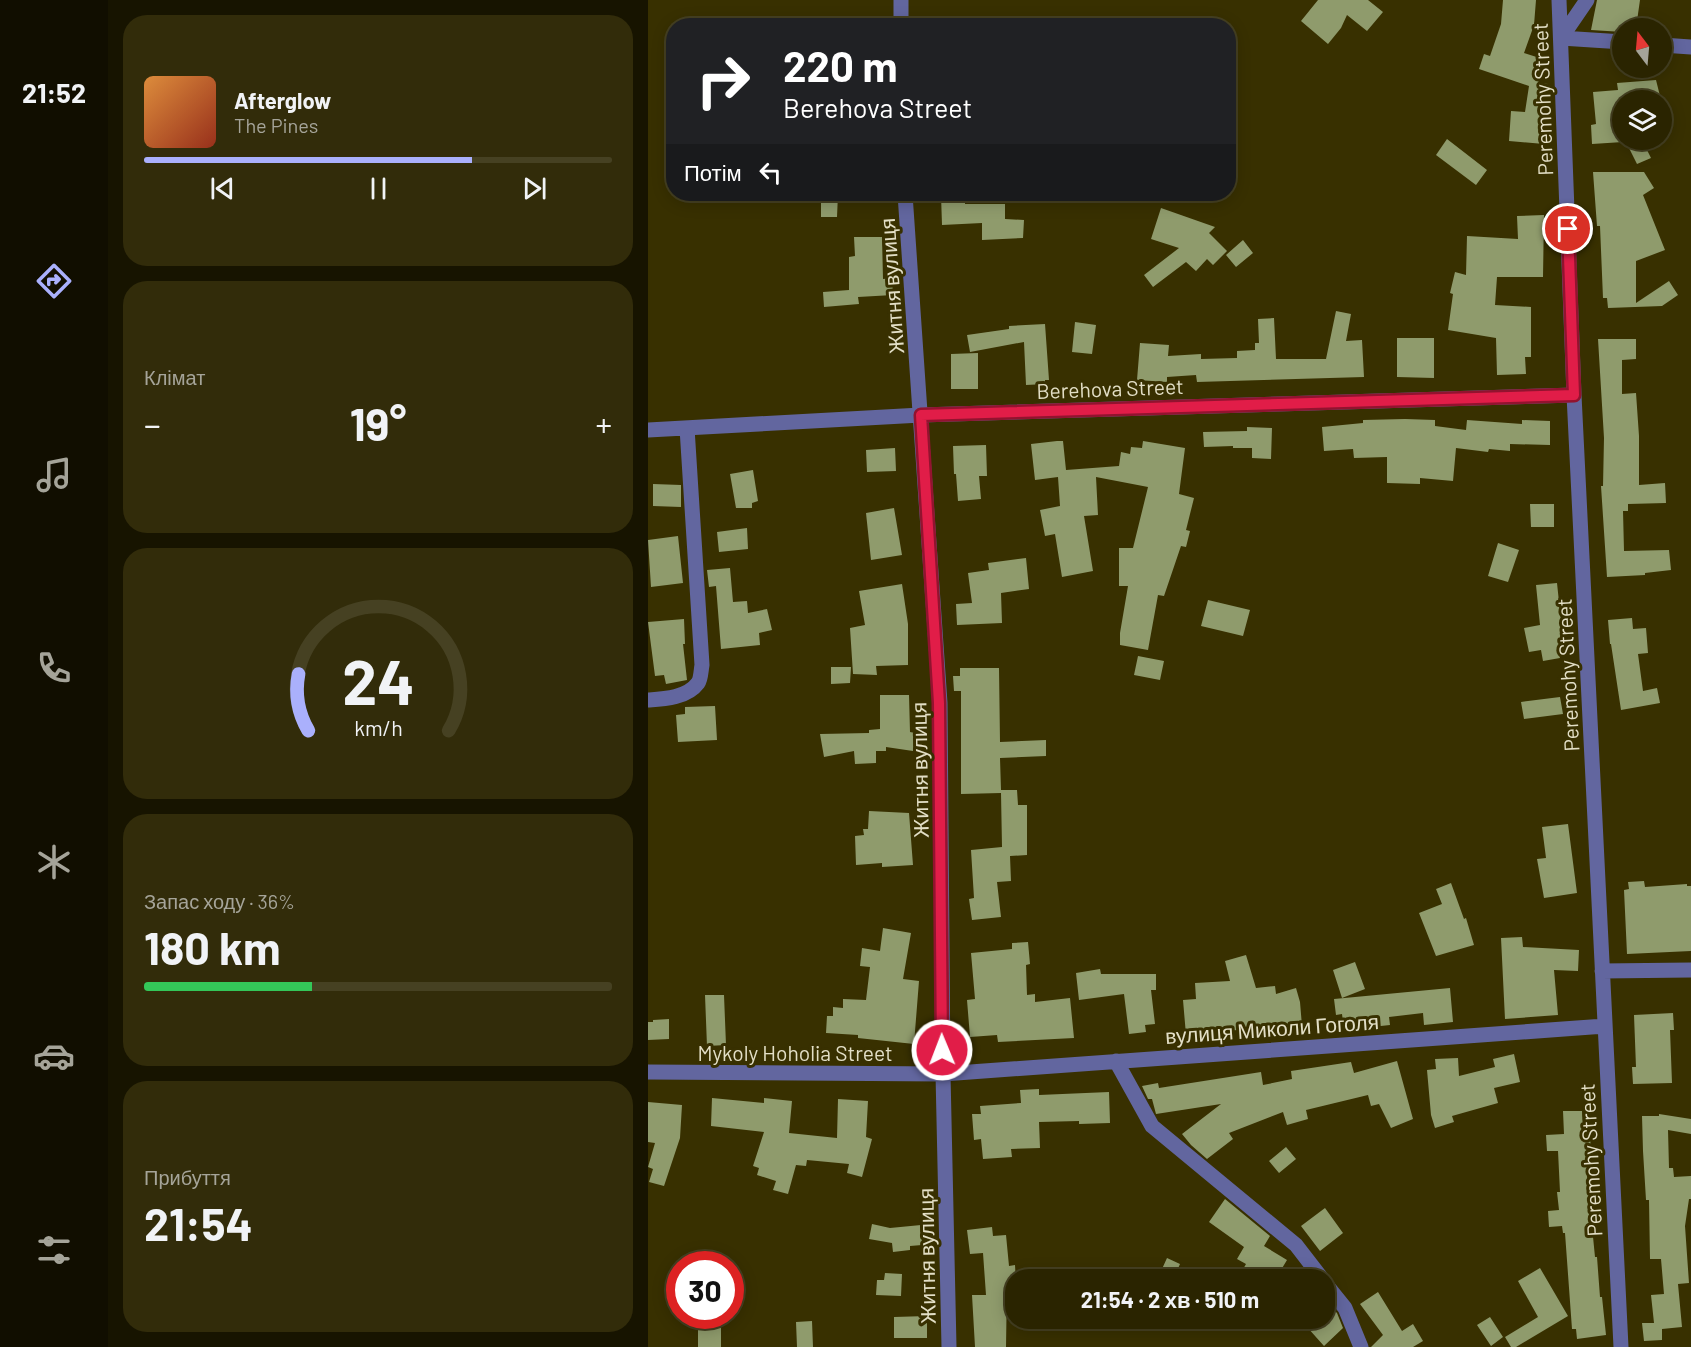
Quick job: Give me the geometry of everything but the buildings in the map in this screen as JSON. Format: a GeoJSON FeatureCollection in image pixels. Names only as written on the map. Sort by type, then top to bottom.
{"type":"FeatureCollection","features":[{"type":"Feature","properties":{"kind":"street"},"geometry":{"type":"LineString","coordinates":[[901,0],[901,18]]}},
{"type":"Feature","properties":{"kind":"street","name":"Peremohy Street"},"geometry":{"type":"LineString","coordinates":[[1559,0],[1574,395],[1620,1347]]}},
{"type":"Feature","properties":{"kind":"street"},"geometry":{"type":"LineString","coordinates":[[1561,39],[1587,0]]}},
{"type":"Feature","properties":{"kind":"street"},"geometry":{"type":"LineString","coordinates":[[1561,39],[1612,41]]}},
{"type":"Feature","properties":{"kind":"street"},"geometry":{"type":"LineString","coordinates":[[1672,46],[1691,47]]}},
{"type":"Feature","properties":{"kind":"street","name":"Житня вулиця"},"geometry":{"type":"LineString","coordinates":[[906,201],[939,703],[948,1347]]}},
{"type":"Feature","properties":{"kind":"street","name":"Berehova Street"},"geometry":{"type":"LineString","coordinates":[[648,430],[921,415],[1574,395]]}},
{"type":"Feature","properties":{"kind":"street"},"geometry":{"type":"LineString","coordinates":[[648,700],[665,699],[687,692],[699,682],[702,665],[687,428]]}},
{"type":"Feature","properties":{"kind":"street"},"geometry":{"type":"LineString","coordinates":[[1602,971],[1691,970]]}},
{"type":"Feature","properties":{"kind":"street","name":"вулиця Миколи Гоголя"},"geometry":{"type":"LineString","coordinates":[[943,1074],[1605,1026]]}},
{"type":"Feature","properties":{"kind":"street"},"geometry":{"type":"LineString","coordinates":[[1116,1061],[1152,1126],[1296,1245],[1315,1269]]}},
{"type":"Feature","properties":{"kind":"street","name":"Mykoly Hoholia Street"},"geometry":{"type":"LineString","coordinates":[[648,1072],[943,1074]]}},
{"type":"Feature","properties":{"kind":"street"},"geometry":{"type":"LineString","coordinates":[[1335,1296],[1344,1308],[1361,1347]]}},
{"type":"Feature","properties":{"kind":"route"},"geometry":{"type":"LineString","coordinates":[[942,1050],[939,703],[921,415],[1574,395],[1568,229]]}}]}
